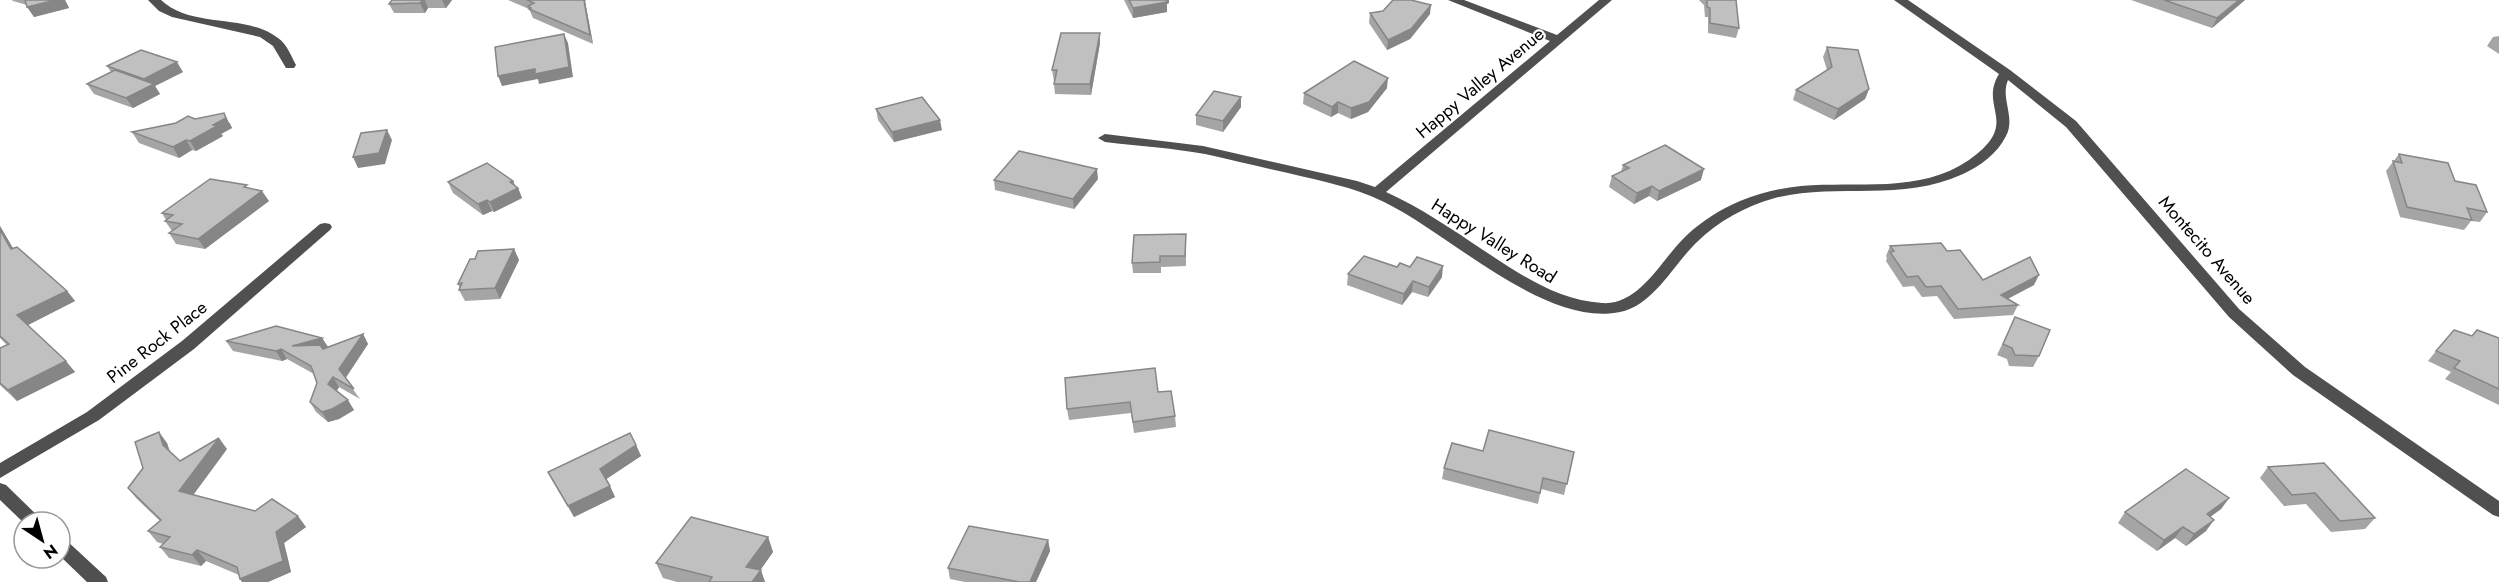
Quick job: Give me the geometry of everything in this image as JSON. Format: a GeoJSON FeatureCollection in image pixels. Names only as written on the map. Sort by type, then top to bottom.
{"type":"FeatureCollection","features":[{"type":"Feature","properties":{"kind":"street"},"geometry":{"type":"LineString","coordinates":[[154,0],[157,6],[188,18],[251,32],[275,41],[290,65]]}},
{"type":"Feature","properties":{"kind":"street"},"geometry":{"type":"LineString","coordinates":[[1454,0],[1558,40]]}},
{"type":"Feature","properties":{"kind":"street","name":"Happy Valley Avenue"},"geometry":{"type":"LineString","coordinates":[[1378,192],[1606,0]]}},
{"type":"Feature","properties":{"kind":"street","name":"Montecito Avenue"},"geometry":{"type":"LineString","coordinates":[[1900,0],[2006,72],[2083,136],[2228,305],[2299,371],[2499,510]]}},
{"type":"Feature","properties":{"kind":"street","name":"Happy Valley Road"},"geometry":{"type":"LineString","coordinates":[[1105,138],[1203,150],[1334,179],[1378,192],[1428,219],[1550,298],[1588,307],[1620,308],[1642,292],[1692,238],[1708,225],[1746,203],[1767,195],[1812,188],[1916,186],[1952,175],[1968,167],[1990,149],[2004,128],[2004,118],[1997,94],[2000,81],[2006,72]]}},
{"type":"Feature","properties":{"kind":"street","name":"Pine Rock Place"},"geometry":{"type":"LineString","coordinates":[[0,471],[93,416],[188,345],[325,227]]}},
{"type":"Feature","properties":{"kind":"street"},"geometry":{"type":"LineString","coordinates":[[0,490],[22,510]]}},
{"type":"Feature","properties":{"kind":"street"},"geometry":{"type":"LineString","coordinates":[[72,556],[99,582]]}},
{"type":"Feature","properties":{"kind":"building"},"geometry":{"type":"Polygon","coordinates":[[[25,0],[56,0],[27,7],[25,0]]]}},
{"type":"Feature","properties":{"kind":"building"},"geometry":{"type":"Polygon","coordinates":[[[392,0],[423,0],[420,3],[389,4],[392,0]]]}},
{"type":"Feature","properties":{"kind":"building"},"geometry":{"type":"Polygon","coordinates":[[[527,0],[584,0],[590,35],[529,9],[531,8],[528,6],[534,3],[527,0]]]}},
{"type":"Feature","properties":{"kind":"building"},"geometry":{"type":"Polygon","coordinates":[[[1129,0],[1166,0],[1167,2],[1133,8],[1129,0]]]}},
{"type":"Feature","properties":{"kind":"building"},"geometry":{"type":"Polygon","coordinates":[[[1393,0],[1411,0],[1431,5],[1411,29],[1388,40],[1370,13],[1383,11],[1393,0]]]}},
{"type":"Feature","properties":{"kind":"building"},"geometry":{"type":"Polygon","coordinates":[[[1707,0],[1736,0],[1739,28],[1710,23],[1710,8],[1707,7],[1707,0]]]}},
{"type":"Feature","properties":{"kind":"building"},"geometry":{"type":"Polygon","coordinates":[[[2164,0],[2239,0],[2217,18],[2164,0]]]}},
{"type":"Feature","properties":{"kind":"building"},"geometry":{"type":"Polygon","coordinates":[[[1061,33],[1100,33],[1090,84],[1054,84],[1057,70],[1052,70],[1061,33]]]}},
{"type":"Feature","properties":{"kind":"building"},"geometry":{"type":"Polygon","coordinates":[[[564,34],[569,67],[535,74],[535,69],[498,76],[495,47],[564,34]]]}},
{"type":"Feature","properties":{"kind":"building"},"geometry":{"type":"Polygon","coordinates":[[[1827,47],[1858,50],[1869,89],[1838,109],[1796,90],[1832,67],[1827,47]]]}},
{"type":"Feature","properties":{"kind":"building"},"geometry":{"type":"Polygon","coordinates":[[[141,50],[177,62],[144,79],[107,66],[141,50]]]}},
{"type":"Feature","properties":{"kind":"building"},"geometry":{"type":"Polygon","coordinates":[[[1354,61],[1388,78],[1369,102],[1351,108],[1338,102],[1332,107],[1304,93],[1354,61]]]}},
{"type":"Feature","properties":{"kind":"building"},"geometry":{"type":"Polygon","coordinates":[[[115,70],[154,84],[126,98],[87,84],[115,70]]]}},
{"type":"Feature","properties":{"kind":"building"},"geometry":{"type":"Polygon","coordinates":[[[1214,91],[1241,97],[1223,121],[1196,115],[1214,91]]]}},
{"type":"Feature","properties":{"kind":"building"},"geometry":{"type":"Polygon","coordinates":[[[922,97],[940,120],[892,132],[876,109],[922,97]]]}},
{"type":"Feature","properties":{"kind":"building"},"geometry":{"type":"Polygon","coordinates":[[[224,113],[226,118],[213,125],[217,126],[190,141],[186,140],[173,147],[132,132],[176,123],[188,116],[195,119],[224,113]]]}},
{"type":"Feature","properties":{"kind":"building"},"geometry":{"type":"Polygon","coordinates":[[[387,130],[379,153],[353,157],[361,133],[387,130]]]}},
{"type":"Feature","properties":{"kind":"building"},"geometry":{"type":"Polygon","coordinates":[[[1665,145],[1704,169],[1659,191],[1652,186],[1637,193],[1612,176],[1629,168],[1623,165],[1665,145]]]}},
{"type":"Feature","properties":{"kind":"building"},"geometry":{"type":"Polygon","coordinates":[[[1019,151],[1097,169],[1073,199],[994,180],[1019,151]]]}},
{"type":"Feature","properties":{"kind":"building"},"geometry":{"type":"Polygon","coordinates":[[[2399,154],[2448,163],[2455,181],[2476,185],[2487,212],[2467,208],[2472,220],[2407,207],[2393,161],[2402,163],[2399,154]]]}},
{"type":"Feature","properties":{"kind":"building"},"geometry":{"type":"Polygon","coordinates":[[[487,163],[513,181],[510,182],[518,188],[490,202],[487,200],[478,204],[448,182],[487,163]]]}},
{"type":"Feature","properties":{"kind":"building"},"geometry":{"type":"Polygon","coordinates":[[[210,179],[247,185],[244,187],[262,191],[198,239],[169,233],[182,224],[165,221],[173,215],[162,213],[210,179]]]}},
{"type":"Feature","properties":{"kind":"building"},"geometry":{"type":"Polygon","coordinates":[[[0,230],[11,249],[17,247],[67,291],[17,315],[66,361],[8,390],[0,383],[0,348],[9,344],[0,336],[0,230]]]}},
{"type":"Feature","properties":{"kind":"building"},"geometry":{"type":"Polygon","coordinates":[[[1186,234],[1185,256],[1160,256],[1160,262],[1132,263],[1134,235],[1186,234]]]}},
{"type":"Feature","properties":{"kind":"building"},"geometry":{"type":"Polygon","coordinates":[[[1941,243],[1947,251],[1960,250],[1983,280],[2030,257],[2039,275],[2001,295],[2018,305],[1958,309],[1941,286],[1926,287],[1918,276],[1907,277],[1890,252],[1894,251],[1890,246],[1941,243]]]}},
{"type":"Feature","properties":{"kind":"building"},"geometry":{"type":"Polygon","coordinates":[[[514,249],[495,288],[459,290],[462,283],[458,284],[470,259],[475,259],[478,251],[514,249]]]}},
{"type":"Feature","properties":{"kind":"building"},"geometry":{"type":"Polygon","coordinates":[[[1364,256],[1397,267],[1400,263],[1410,267],[1417,257],[1443,266],[1429,287],[1413,281],[1404,294],[1348,274],[1364,256]]]}},
{"type":"Feature","properties":{"kind":"building"},"geometry":{"type":"Polygon","coordinates":[[[2015,317],[2050,330],[2039,356],[2015,355],[2012,348],[2003,344],[2015,317]]]}},
{"type":"Feature","properties":{"kind":"building"},"geometry":{"type":"Polygon","coordinates":[[[276,326],[322,338],[292,346],[320,345],[323,349],[363,334],[339,369],[354,389],[333,377],[328,384],[348,400],[322,412],[310,402],[317,383],[311,366],[281,349],[276,351],[226,341],[276,326]]]}},
{"type":"Feature","properties":{"kind":"building"},"geometry":{"type":"Polygon","coordinates":[[[2454,330],[2472,336],[2477,330],[2499,338],[2499,389],[2454,368],[2460,361],[2436,351],[2454,330]]]}},
{"type":"Feature","properties":{"kind":"building"},"geometry":{"type":"Polygon","coordinates":[[[1155,368],[1158,392],[1171,391],[1175,416],[1133,422],[1130,402],[1067,409],[1065,378],[1155,368]]]}},
{"type":"Feature","properties":{"kind":"building"},"geometry":{"type":"Polygon","coordinates":[[[1489,430],[1574,452],[1567,484],[1543,478],[1540,493],[1444,468],[1452,443],[1483,451],[1489,430]]]}},
{"type":"Feature","properties":{"kind":"building"},"geometry":{"type":"Polygon","coordinates":[[[159,432],[163,445],[180,461],[219,438],[179,491],[255,511],[272,499],[298,516],[276,532],[283,561],[240,579],[237,567],[197,550],[192,555],[160,547],[170,537],[148,531],[161,520],[128,488],[143,468],[135,442],[159,432]]]}},
{"type":"Feature","properties":{"kind":"building"},"geometry":{"type":"Polygon","coordinates":[[[630,433],[636,445],[600,469],[610,486],[568,506],[548,472],[630,433]]]}},
{"type":"Feature","properties":{"kind":"building"},"geometry":{"type":"Polygon","coordinates":[[[2324,463],[2375,518],[2340,521],[2315,493],[2292,495],[2268,467],[2324,463]]]}},
{"type":"Feature","properties":{"kind":"building"},"geometry":{"type":"Polygon","coordinates":[[[2186,469],[2229,498],[2207,514],[2214,520],[2194,534],[2183,527],[2164,540],[2125,512],[2186,469]]]}},
{"type":"Feature","properties":{"kind":"building"},"geometry":{"type":"Polygon","coordinates":[[[691,517],[768,537],[746,567],[761,570],[752,582],[709,582],[712,577],[656,563],[691,517]]]}},
{"type":"Feature","properties":{"kind":"building"},"geometry":{"type":"Polygon","coordinates":[[[969,526],[1048,540],[1030,582],[1019,582],[948,568],[969,526]]]}}]}
